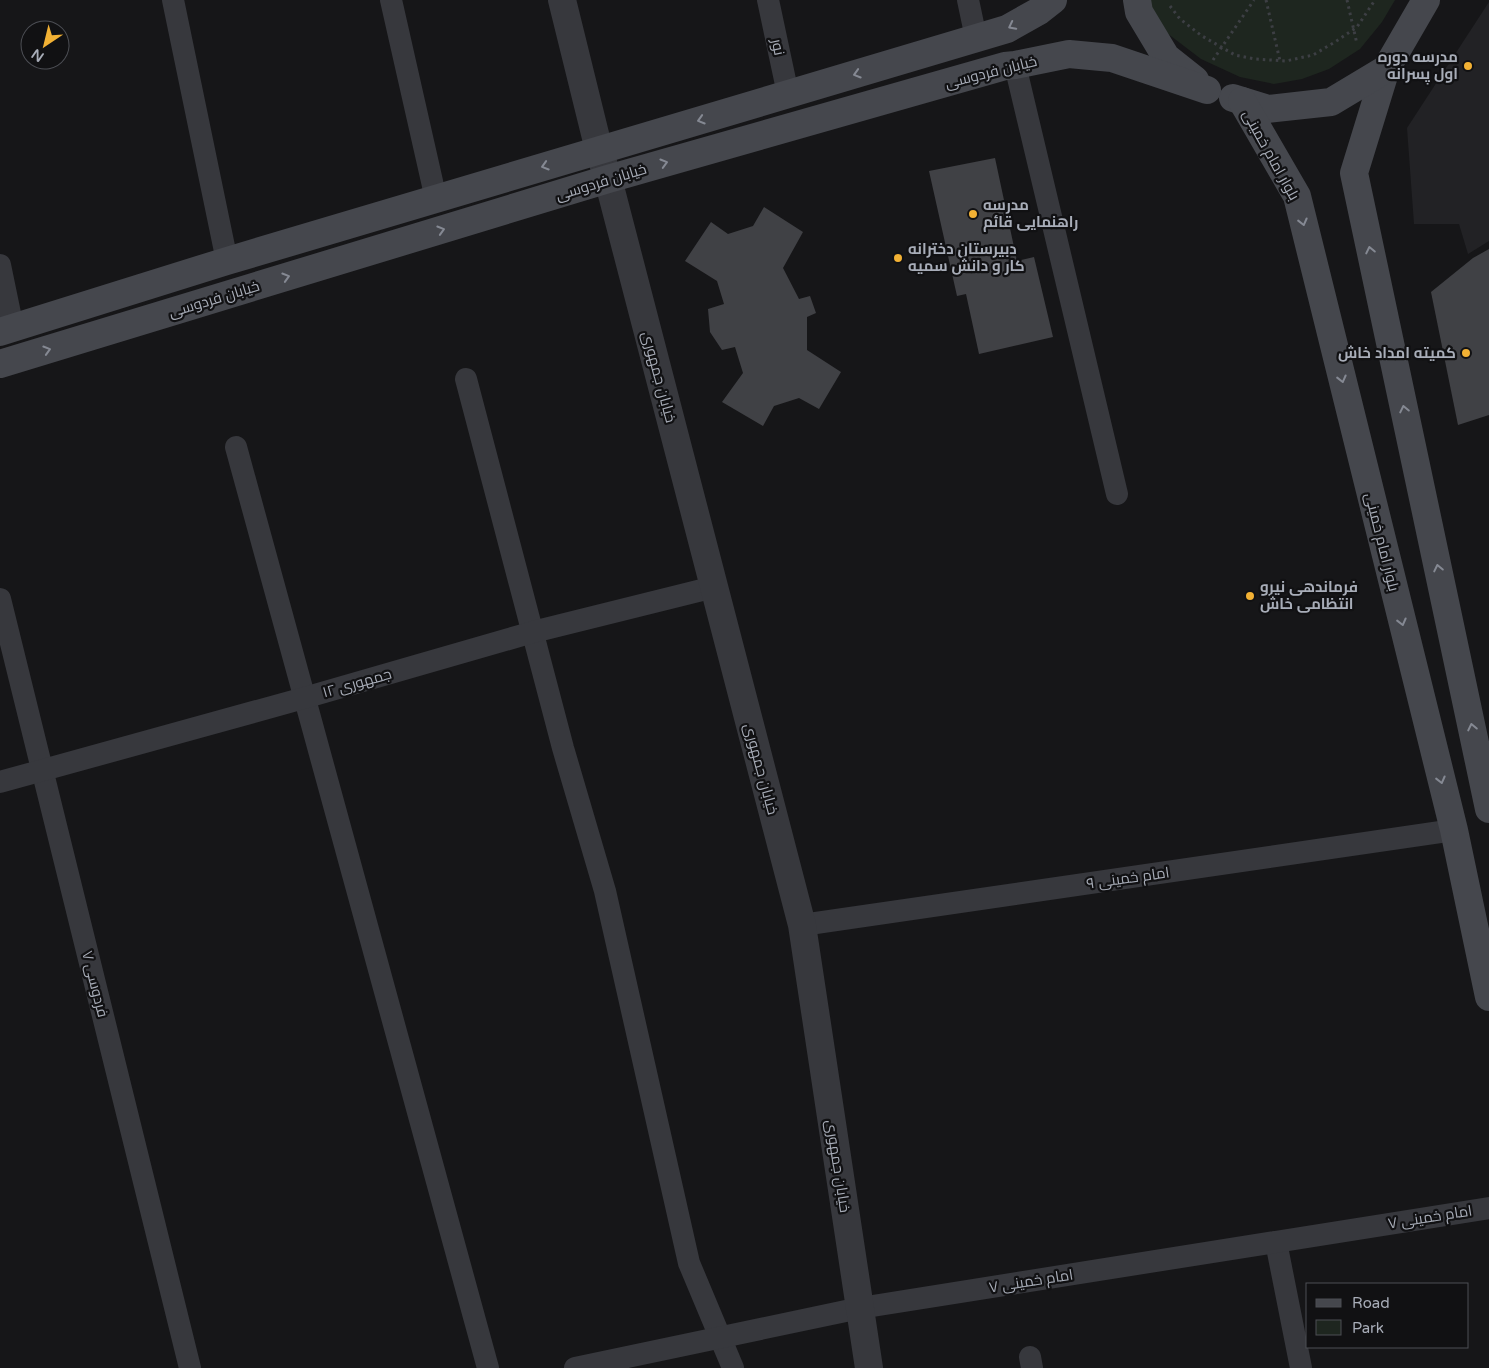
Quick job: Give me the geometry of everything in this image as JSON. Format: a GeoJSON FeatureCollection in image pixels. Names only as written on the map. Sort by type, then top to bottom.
{"type":"FeatureCollection","features":[{"type":"Feature","properties":{"kind":"main road","name":"خیابان فردوسی"},"geometry":{"type":"LineString","coordinates":[[6,330],[228,261],[1007,29],[1039,11],[1053,0]]}},
{"type":"Feature","properties":{"kind":"main road"},"geometry":{"type":"LineString","coordinates":[[1137,0],[1139,12],[1166,57],[1206,90]]}},
{"type":"Feature","properties":{"kind":"main road"},"geometry":{"type":"LineString","coordinates":[[1426,0],[1386,69],[1354,173],[1489,809]]}},
{"type":"Feature","properties":{"kind":"main road","name":"خیابان فردوسی"},"geometry":{"type":"LineString","coordinates":[[0,364],[608,179],[995,68],[1069,54],[1112,58],[1268,109],[1331,102],[1386,69]]}},
{"type":"Feature","properties":{"kind":"main road","name":"بلوار امام خمینی"},"geometry":{"type":"LineString","coordinates":[[1242,101],[1297,196],[1454,830],[1488,988]]}},
{"type":"Feature","properties":{"kind":"street"},"geometry":{"type":"LineString","coordinates":[[173,0],[228,261]]}},
{"type":"Feature","properties":{"kind":"street"},"geometry":{"type":"LineString","coordinates":[[391,0],[436,200]]}},
{"type":"Feature","properties":{"kind":"street"},"geometry":{"type":"LineString","coordinates":[[562,0],[599,150]]}},
{"type":"Feature","properties":{"kind":"street","name":"نور"},"geometry":{"type":"LineString","coordinates":[[768,0],[788,94]]}},
{"type":"Feature","properties":{"kind":"street"},"geometry":{"type":"LineString","coordinates":[[968,0],[976,38]]}},
{"type":"Feature","properties":{"kind":"street"},"geometry":{"type":"LineString","coordinates":[[1015,65],[1117,494]]}},
{"type":"Feature","properties":{"kind":"street","name":"خیابان جمهوری"},"geometry":{"type":"LineString","coordinates":[[599,150],[802,925],[869,1368]]}},
{"type":"Feature","properties":{"kind":"street"},"geometry":{"type":"LineString","coordinates":[[0,265],[6,330]]}},
{"type":"Feature","properties":{"kind":"street"},"geometry":{"type":"LineString","coordinates":[[466,379],[563,748],[605,892],[689,1263],[733,1368]]}},
{"type":"Feature","properties":{"kind":"street"},"geometry":{"type":"LineString","coordinates":[[236,447],[488,1368]]}},
{"type":"Feature","properties":{"kind":"street","name":"جمهوری ۱۲"},"geometry":{"type":"LineString","coordinates":[[0,782],[533,632],[714,587]]}},
{"type":"Feature","properties":{"kind":"street","name":"فردوسی ۷"},"geometry":{"type":"LineString","coordinates":[[0,600],[190,1368]]}},
{"type":"Feature","properties":{"kind":"street","name":"امام خمینی ۹"},"geometry":{"type":"LineString","coordinates":[[802,925],[1454,830]]}},
{"type":"Feature","properties":{"kind":"street","name":"امام خمینی ۷"},"geometry":{"type":"LineString","coordinates":[[574,1368],[860,1308],[1489,1208]]}},
{"type":"Feature","properties":{"kind":"street"},"geometry":{"type":"LineString","coordinates":[[1276,1242],[1301,1368]]}},
{"type":"Feature","properties":{"kind":"path"},"geometry":{"type":"LineString","coordinates":[[1211,62],[1254,0]]}},
{"type":"Feature","properties":{"kind":"path"},"geometry":{"type":"LineString","coordinates":[[1266,0],[1280,60]]}},
{"type":"Feature","properties":{"kind":"path"},"geometry":{"type":"LineString","coordinates":[[1347,0],[1356,44]]}},
{"type":"Feature","properties":{"kind":"path"},"geometry":{"type":"LineString","coordinates":[[1166,1],[1180,19],[1202,36],[1235,55],[1255,59],[1286,61],[1313,54],[1335,42],[1357,26],[1375,0]]}},
{"type":"Feature","properties":{"kind":"shaded area","name":"مدرسه دوره اول پسرانه"},"geometry":{"type":"Polygon","coordinates":[[[1489,2],[1489,241],[1468,254],[1459,224],[1414,224],[1407,128],[1489,2]]]}},
{"type":"Feature","properties":{"kind":"green space"},"geometry":{"type":"Polygon","coordinates":[[[1143,0],[1395,0],[1382,22],[1360,49],[1329,69],[1302,79],[1274,84],[1240,77],[1201,59],[1159,27],[1143,0]]]}},
{"type":"Feature","properties":{"kind":"building","name":"مدرسه راهنمایی قائم"},"geometry":{"type":"Polygon","coordinates":[[[995,158],[1017,261],[1034,257],[1053,337],[979,354],[966,294],[957,296],[929,171],[995,158]]]}},
{"type":"Feature","properties":{"kind":"building"},"geometry":{"type":"Polygon","coordinates":[[[764,207],[803,232],[783,268],[799,299],[810,296],[816,313],[807,317],[807,350],[841,372],[819,409],[799,398],[774,406],[763,426],[722,402],[743,373],[735,347],[722,350],[710,332],[708,309],[724,304],[717,281],[685,261],[711,222],[728,234],[753,226],[764,207]]]}},
{"type":"Feature","properties":{"kind":"building","name":"کمیته امداد خاش"},"geometry":{"type":"Polygon","coordinates":[[[1489,249],[1489,415],[1458,425],[1431,292],[1473,258],[1489,249]]]}},
{"type":"Feature","properties":{"kind":"place","name":"مدرسه دوره اول پسرانه"},"geometry":{"type":"Point","coordinates":[1468,66]}},
{"type":"Feature","properties":{"kind":"place","name":"مدرسه راهنمایی قائم"},"geometry":{"type":"Point","coordinates":[973,214]}},
{"type":"Feature","properties":{"kind":"place","name":"دبیرستان دخترانه کار و دانش سمیه"},"geometry":{"type":"Point","coordinates":[898,258]}},
{"type":"Feature","properties":{"kind":"place","name":"کمیته امداد خاش"},"geometry":{"type":"Point","coordinates":[1466,353]}},
{"type":"Feature","properties":{"kind":"place","name":"فرماندهی نیرو انتظامی خاش"},"geometry":{"type":"Point","coordinates":[1250,596]}}]}
